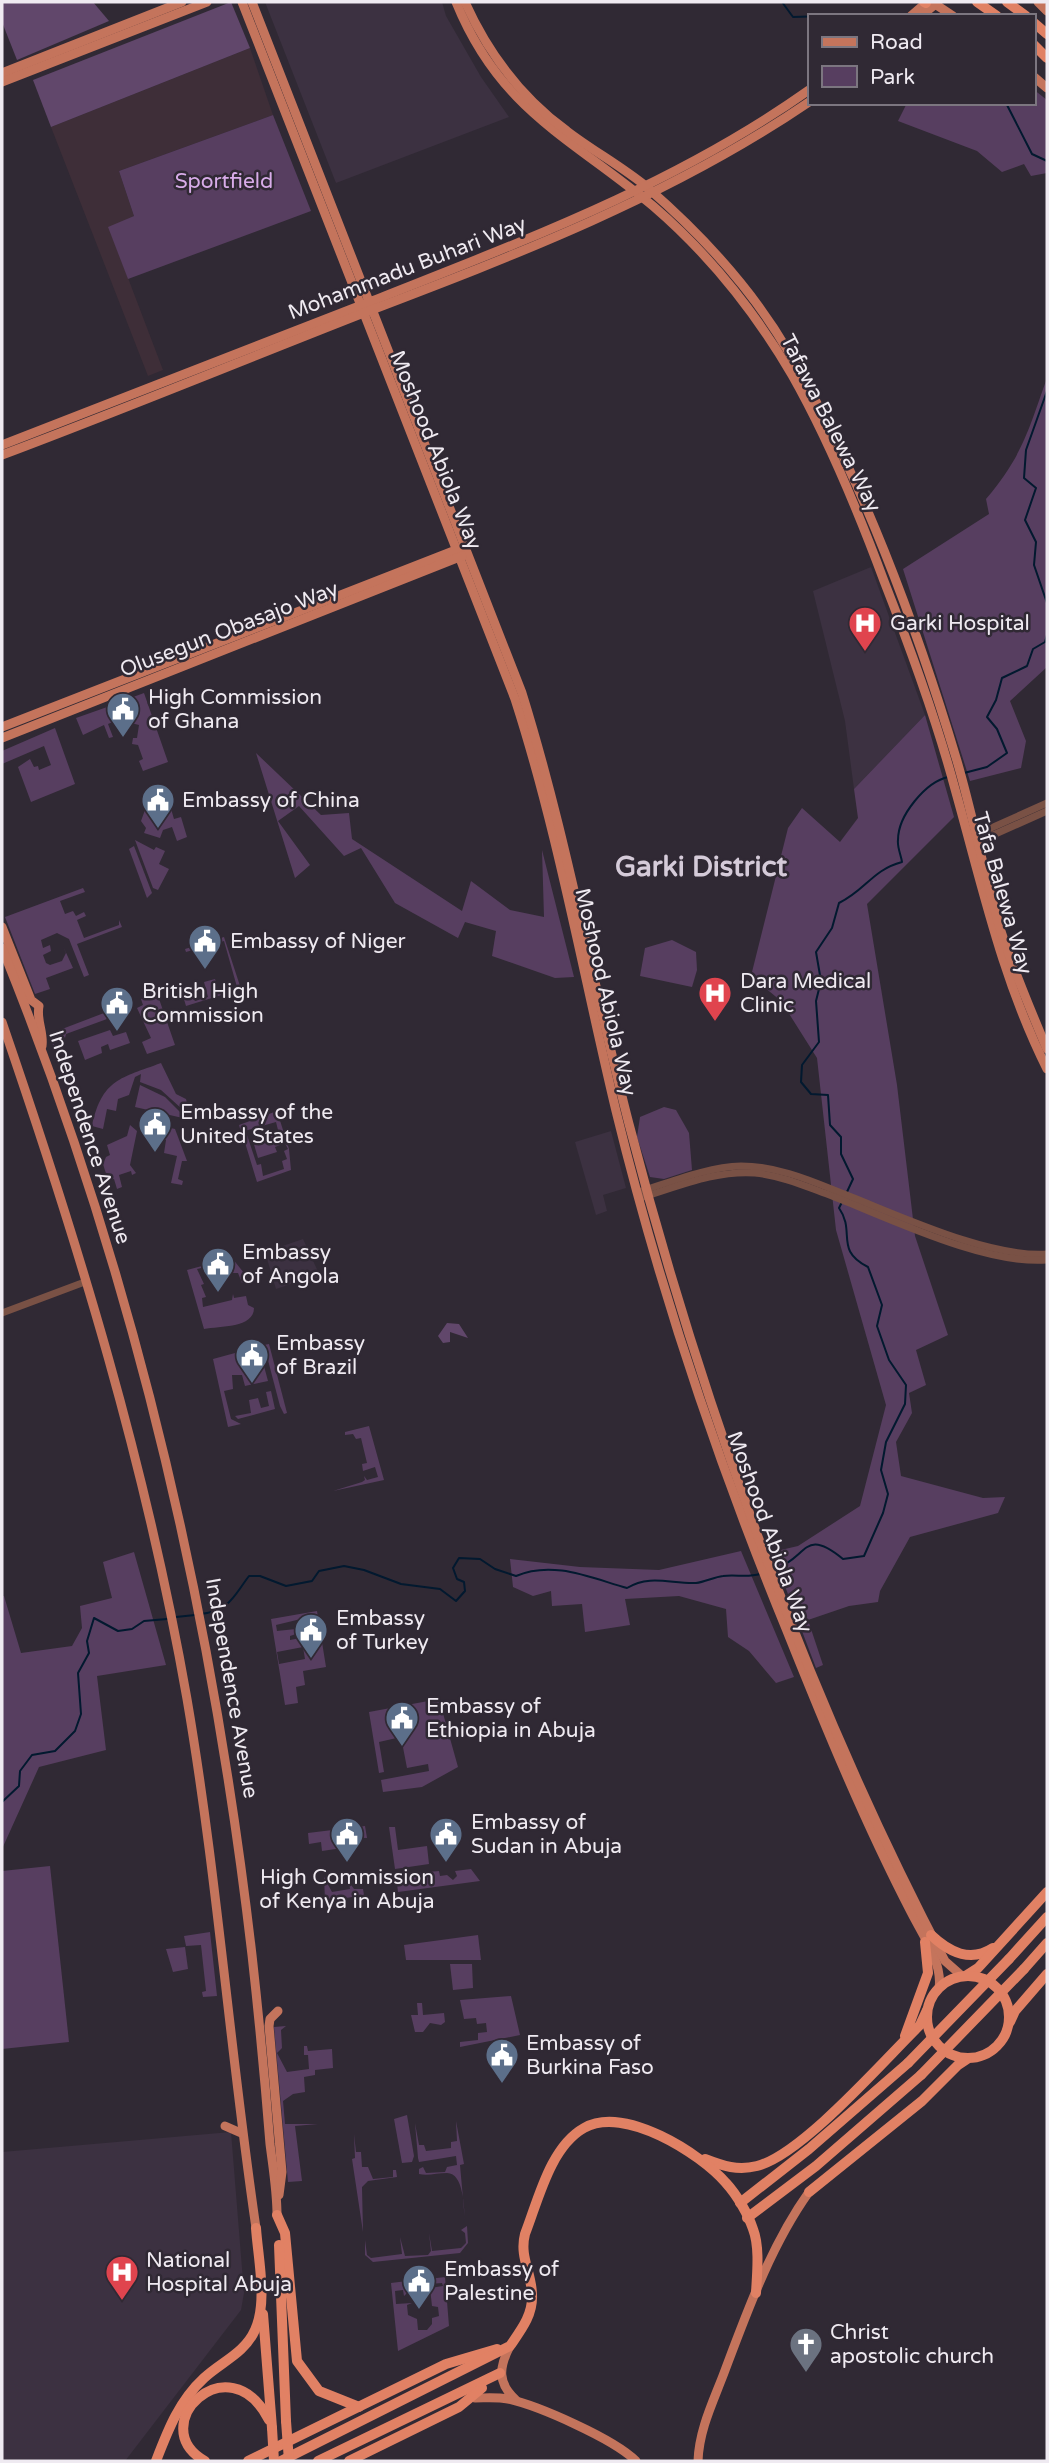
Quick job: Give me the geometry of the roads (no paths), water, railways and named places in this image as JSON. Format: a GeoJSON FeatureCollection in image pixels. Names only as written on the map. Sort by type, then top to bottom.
{"type":"FeatureCollection","features":[{"type":"Feature","properties":{"kind":"highway"},"geometry":{"type":"LineString","coordinates":[[977,2],[994,14]]}},
{"type":"Feature","properties":{"kind":"highway"},"geometry":{"type":"LineString","coordinates":[[1007,2],[1023,14]]}},
{"type":"Feature","properties":{"kind":"highway"},"geometry":{"type":"LineString","coordinates":[[758,2190],[796,2144],[840,2106],[920,2025],[939,1988],[976,1971],[995,1946],[1047,1892]]}},
{"type":"Feature","properties":{"kind":"highway"},"geometry":{"type":"LineString","coordinates":[[740,2203],[861,2106],[908,2063],[1047,1917]]}},
{"type":"Feature","properties":{"kind":"highway"},"geometry":{"type":"LineString","coordinates":[[928,1938],[959,1954],[975,1955],[995,1946]]}},
{"type":"Feature","properties":{"kind":"highway"},"geometry":{"type":"LineString","coordinates":[[900,2045],[909,2028],[928,1973],[928,1938]]}},
{"type":"Feature","properties":{"kind":"highway"},"geometry":{"type":"LineString","coordinates":[[747,2218],[816,2166],[921,2075],[1047,1943]]}},
{"type":"Feature","properties":{"kind":"highway"},"geometry":{"type":"LineString","coordinates":[[927,2010],[928,2028],[936,2044],[950,2055],[968,2059],[981,2057],[999,2045],[1014,2011],[1047,1974]]}},
{"type":"Feature","properties":{"kind":"highway"},"geometry":{"type":"LineString","coordinates":[[963,1976],[986,1980],[995,1986],[1007,2003],[1009,2024]]}},
{"type":"Feature","properties":{"kind":"highway"},"geometry":{"type":"LineString","coordinates":[[809,2192],[922,2101],[958,2065],[968,2059]]}},
{"type":"Feature","properties":{"kind":"highway"},"geometry":{"type":"LineString","coordinates":[[281,2461],[510,2346],[527,2320],[531,2307],[531,2285],[522,2248],[524,2234],[554,2163],[573,2136],[598,2123],[627,2123],[720,2165],[746,2168],[761,2165],[796,2144]]}},
{"type":"Feature","properties":{"kind":"highway"},"geometry":{"type":"LineString","coordinates":[[697,2155],[728,2184],[754,2230],[756,2293]]}},
{"type":"Feature","properties":{"kind":"highway"},"geometry":{"type":"LineString","coordinates":[[277,2210],[285,2233],[298,2361],[319,2391],[359,2407]]}},
{"type":"Feature","properties":{"kind":"highway","name":"Independence Avenue"},"geometry":{"type":"LineString","coordinates":[[277,2210],[289,2461]]}},
{"type":"Feature","properties":{"kind":"highway"},"geometry":{"type":"LineString","coordinates":[[256,2228],[274,2461]]}},
{"type":"Feature","properties":{"kind":"highway"},"geometry":{"type":"LineString","coordinates":[[156,2461],[169,2426],[188,2395],[214,2369],[241,2350],[257,2328],[260,2304],[256,2228]]}},
{"type":"Feature","properties":{"kind":"highway"},"geometry":{"type":"LineString","coordinates":[[249,2460],[464,2356],[510,2346]]}},
{"type":"Feature","properties":{"kind":"highway"},"geometry":{"type":"LineString","coordinates":[[459,2407],[500,2373]]}},
{"type":"Feature","properties":{"kind":"highway"},"geometry":{"type":"LineString","coordinates":[[318,2461],[500,2373]]}},
{"type":"Feature","properties":{"kind":"highway"},"geometry":{"type":"LineString","coordinates":[[205,2461],[189,2447],[184,2426],[190,2406],[207,2391],[223,2387],[244,2391],[260,2403],[272,2426]]}},
{"type":"Feature","properties":{"kind":"highway"},"geometry":{"type":"LineString","coordinates":[[349,2461],[475,2398]]}},
{"type":"Feature","properties":{"kind":"highway"},"geometry":{"type":"LineString","coordinates":[[362,2461],[386,2443]]}},
{"type":"Feature","properties":{"kind":"main road"},"geometry":{"type":"LineString","coordinates":[[2,73],[182,2]]}},
{"type":"Feature","properties":{"kind":"main road"},"geometry":{"type":"LineString","coordinates":[[2,82],[207,2]]}},
{"type":"Feature","properties":{"kind":"main road","name":"Moshood Abiola Way"},"geometry":{"type":"LineString","coordinates":[[242,2],[372,306],[463,552],[529,743],[643,1193],[690,1363],[772,1583],[928,1938],[939,1971],[939,1988]]}},
{"type":"Feature","properties":{"kind":"main road","name":"Moshood Abiola Way"},"geometry":{"type":"LineString","coordinates":[[252,2],[361,310],[463,552]]}},
{"type":"Feature","properties":{"kind":"main road","name":"Tafawa Balewa Way"},"geometry":{"type":"LineString","coordinates":[[456,2],[486,60],[524,107],[559,137],[640,196],[729,281],[794,379],[873,550],[952,761]]}},
{"type":"Feature","properties":{"kind":"main road","name":"Tafawa Balewa Way"},"geometry":{"type":"LineString","coordinates":[[465,2],[501,65],[527,96],[565,130],[650,191],[724,262],[765,315],[798,368],[855,485],[881,547],[924,657],[952,761]]}},
{"type":"Feature","properties":{"kind":"main road"},"geometry":{"type":"LineString","coordinates":[[914,14],[930,2],[950,14]]}},
{"type":"Feature","properties":{"kind":"main road"},"geometry":{"type":"LineString","coordinates":[[1038,2],[1047,10]]}},
{"type":"Feature","properties":{"kind":"main road","name":"Mohammadu Buhari Way"},"geometry":{"type":"LineString","coordinates":[[650,191],[808,91]]}},
{"type":"Feature","properties":{"kind":"main road","name":"Mohammadu Buhari Way"},"geometry":{"type":"LineString","coordinates":[[2,444],[518,254],[719,158],[808,103]]}},
{"type":"Feature","properties":{"kind":"main road","name":"Mohammadu Buhari Way"},"geometry":{"type":"LineString","coordinates":[[2,455],[361,310]]}},
{"type":"Feature","properties":{"kind":"main road","name":"Olusegun Obasajo Way"},"geometry":{"type":"LineString","coordinates":[[2,727],[125,683],[463,552]]}},
{"type":"Feature","properties":{"kind":"main road","name":"Olusegun Obasajo Way"},"geometry":{"type":"LineString","coordinates":[[2,738],[125,683]]}},
{"type":"Feature","properties":{"kind":"main road","name":"Tafa Balewa Way"},"geometry":{"type":"LineString","coordinates":[[952,761],[1000,958],[1047,1069]]}},
{"type":"Feature","properties":{"kind":"main road","name":"Tafa Balewa Way"},"geometry":{"type":"LineString","coordinates":[[973,840],[1001,929],[1047,1049]]}},
{"type":"Feature","properties":{"kind":"main road"},"geometry":{"type":"LineString","coordinates":[[2,927],[31,1000],[39,1006],[37,1013],[43,1037],[42,1049]]}},
{"type":"Feature","properties":{"kind":"main road","name":"Independence Avenue"},"geometry":{"type":"LineString","coordinates":[[2,948],[42,1049],[108,1253],[159,1434],[195,1584],[235,1812],[277,2210]]}},
{"type":"Feature","properties":{"kind":"main road"},"geometry":{"type":"LineString","coordinates":[[2,1022],[94,1301],[130,1434],[165,1592],[206,1818],[235,2053],[239,2119],[256,2228]]}},
{"type":"Feature","properties":{"kind":"main road","name":"Moshood Abiola Way"},"geometry":{"type":"LineString","coordinates":[[928,1938],[948,1966],[963,1976]]}},
{"type":"Feature","properties":{"kind":"main road"},"geometry":{"type":"LineString","coordinates":[[277,2210],[282,2172],[270,2019],[278,2011]]}},
{"type":"Feature","properties":{"kind":"main road"},"geometry":{"type":"LineString","coordinates":[[266,2086],[272,2059]]}},
{"type":"Feature","properties":{"kind":"main road"},"geometry":{"type":"LineString","coordinates":[[239,2119],[225,2126],[241,2133]]}},
{"type":"Feature","properties":{"kind":"main road"},"geometry":{"type":"LineString","coordinates":[[698,2461],[709,2410],[756,2293],[783,2235],[809,2192]]}},
{"type":"Feature","properties":{"kind":"main road"},"geometry":{"type":"LineString","coordinates":[[510,2346],[500,2373],[503,2385],[518,2402]]}},
{"type":"Feature","properties":{"kind":"main road"},"geometry":{"type":"LineString","coordinates":[[475,2398],[518,2402],[610,2442],[636,2461]]}},
{"type":"Feature","properties":{"kind":"street"},"geometry":{"type":"LineString","coordinates":[[973,840],[1047,803]]}},
{"type":"Feature","properties":{"kind":"street"},"geometry":{"type":"LineString","coordinates":[[973,840],[1047,811]]}},
{"type":"Feature","properties":{"kind":"street"},"geometry":{"type":"LineString","coordinates":[[643,1193],[710,1177],[742,1173],[783,1179],[822,1189],[993,1254],[1047,1260]]}},
{"type":"Feature","properties":{"kind":"street"},"geometry":{"type":"LineString","coordinates":[[882,1212],[995,1248],[1047,1254]]}},
{"type":"Feature","properties":{"kind":"street"},"geometry":{"type":"LineString","coordinates":[[2,1313],[82,1283]]}},
{"type":"Feature","properties":{"kind":"waterway"},"geometry":{"type":"LineString","coordinates":[[782,2],[793,17],[808,17]]}},
{"type":"Feature","properties":{"kind":"waterway"},"geometry":{"type":"LineString","coordinates":[[1007,105],[1032,154],[1047,161]]}},
{"type":"Feature","properties":{"kind":"waterway"},"geometry":{"type":"LineString","coordinates":[[1047,391],[1026,450],[1024,478],[1036,488],[1025,520],[1036,542],[1034,565],[1047,603]]}},
{"type":"Feature","properties":{"kind":"waterway"},"geometry":{"type":"LineString","coordinates":[[964,773],[987,767],[1007,753],[997,729],[987,717],[996,700],[1002,678],[1027,666],[1033,649],[1045,642],[1047,635]]}},
{"type":"Feature","properties":{"kind":"waterway"},"geometry":{"type":"LineString","coordinates":[[846,1194],[853,1179],[841,1154],[841,1137],[830,1125],[828,1095],[811,1094],[801,1082],[802,1065],[819,1042],[816,1001],[821,981],[816,952],[832,928],[839,903],[883,870],[902,862],[899,830],[908,810],[931,785],[948,777]]}},
{"type":"Feature","properties":{"kind":"waterway"},"geometry":{"type":"LineString","coordinates":[[775,1569],[813,1545],[820,1545],[843,1559],[864,1556],[883,1513],[888,1494],[881,1470],[886,1442],[905,1404],[906,1385],[889,1360],[877,1326],[882,1305],[868,1267],[858,1261],[848,1247],[846,1225],[839,1208],[842,1202]]}},
{"type":"Feature","properties":{"kind":"waterway"},"geometry":{"type":"LineString","coordinates":[[201,1614],[225,1606],[249,1576],[260,1576],[286,1586],[312,1581],[319,1571],[344,1566],[364,1570],[401,1584],[440,1589],[456,1601],[465,1591],[464,1582],[457,1579],[453,1568],[459,1558],[480,1559],[495,1569],[516,1576],[558,1570],[627,1588],[644,1581],[696,1583],[723,1576],[760,1574]]}},
{"type":"Feature","properties":{"kind":"waterway"},"geometry":{"type":"LineString","coordinates":[[176,1617],[195,1615]]}},
{"type":"Feature","properties":{"kind":"waterway"},"geometry":{"type":"LineString","coordinates":[[2,1802],[19,1786],[20,1771],[32,1755],[55,1751],[75,1731],[81,1714],[78,1673],[89,1653],[87,1641],[94,1618],[118,1631],[132,1629],[144,1621],[167,1619]]}},
{"type":"Feature","properties":{"kind":"place","name":"Garki Hospital"},"geometry":{"type":"Point","coordinates":[865,653]}},
{"type":"Feature","properties":{"kind":"place","name":"High Commission of Ghana"},"geometry":{"type":"Point","coordinates":[123,739]}},
{"type":"Feature","properties":{"kind":"place","name":"Embassy of China"},"geometry":{"type":"Point","coordinates":[158,830]}},
{"type":"Feature","properties":{"kind":"place","name":"Embassy of Niger"},"geometry":{"type":"Point","coordinates":[205,971]}},
{"type":"Feature","properties":{"kind":"place","name":"Dara Medical Clinic"},"geometry":{"type":"Point","coordinates":[715,1023]}},
{"type":"Feature","properties":{"kind":"place","name":"British High Commission"},"geometry":{"type":"Point","coordinates":[117,1033]}},
{"type":"Feature","properties":{"kind":"place","name":"Embassy of the United States"},"geometry":{"type":"Point","coordinates":[155,1154]}},
{"type":"Feature","properties":{"kind":"place","name":"Embassy of Angola"},"geometry":{"type":"Point","coordinates":[218,1294]}},
{"type":"Feature","properties":{"kind":"place","name":"Embassy of Brazil"},"geometry":{"type":"Point","coordinates":[252,1385]}},
{"type":"Feature","properties":{"kind":"place","name":"Embassy of Turkey"},"geometry":{"type":"Point","coordinates":[311,1660]}},
{"type":"Feature","properties":{"kind":"place","name":"Embassy of Ethiopia in Abuja"},"geometry":{"type":"Point","coordinates":[402,1748]}},
{"type":"Feature","properties":{"kind":"place","name":"High Commission of Kenya in Abuja"},"geometry":{"type":"Point","coordinates":[347,1864]}},
{"type":"Feature","properties":{"kind":"place","name":"Embassy of Sudan in Abuja"},"geometry":{"type":"Point","coordinates":[446,1864]}},
{"type":"Feature","properties":{"kind":"place","name":"Embassy of Burkina Faso"},"geometry":{"type":"Point","coordinates":[502,2085]}},
{"type":"Feature","properties":{"kind":"place","name":"National Hospital Abuja"},"geometry":{"type":"Point","coordinates":[122,2302]}},
{"type":"Feature","properties":{"kind":"place","name":"Embassy of Palestine"},"geometry":{"type":"Point","coordinates":[419,2311]}},
{"type":"Feature","properties":{"kind":"place","name":"Christ apostolic church"},"geometry":{"type":"Point","coordinates":[806,2374]}},
{"type":"Feature","properties":{"kind":"district","name":"Garki District"},"geometry":{"type":"Point","coordinates":[701,866]}},
{"type":"Feature","properties":{"kind":"park label","name":"Sportfield"},"geometry":{"type":"Point","coordinates":[224,181]}}]}
